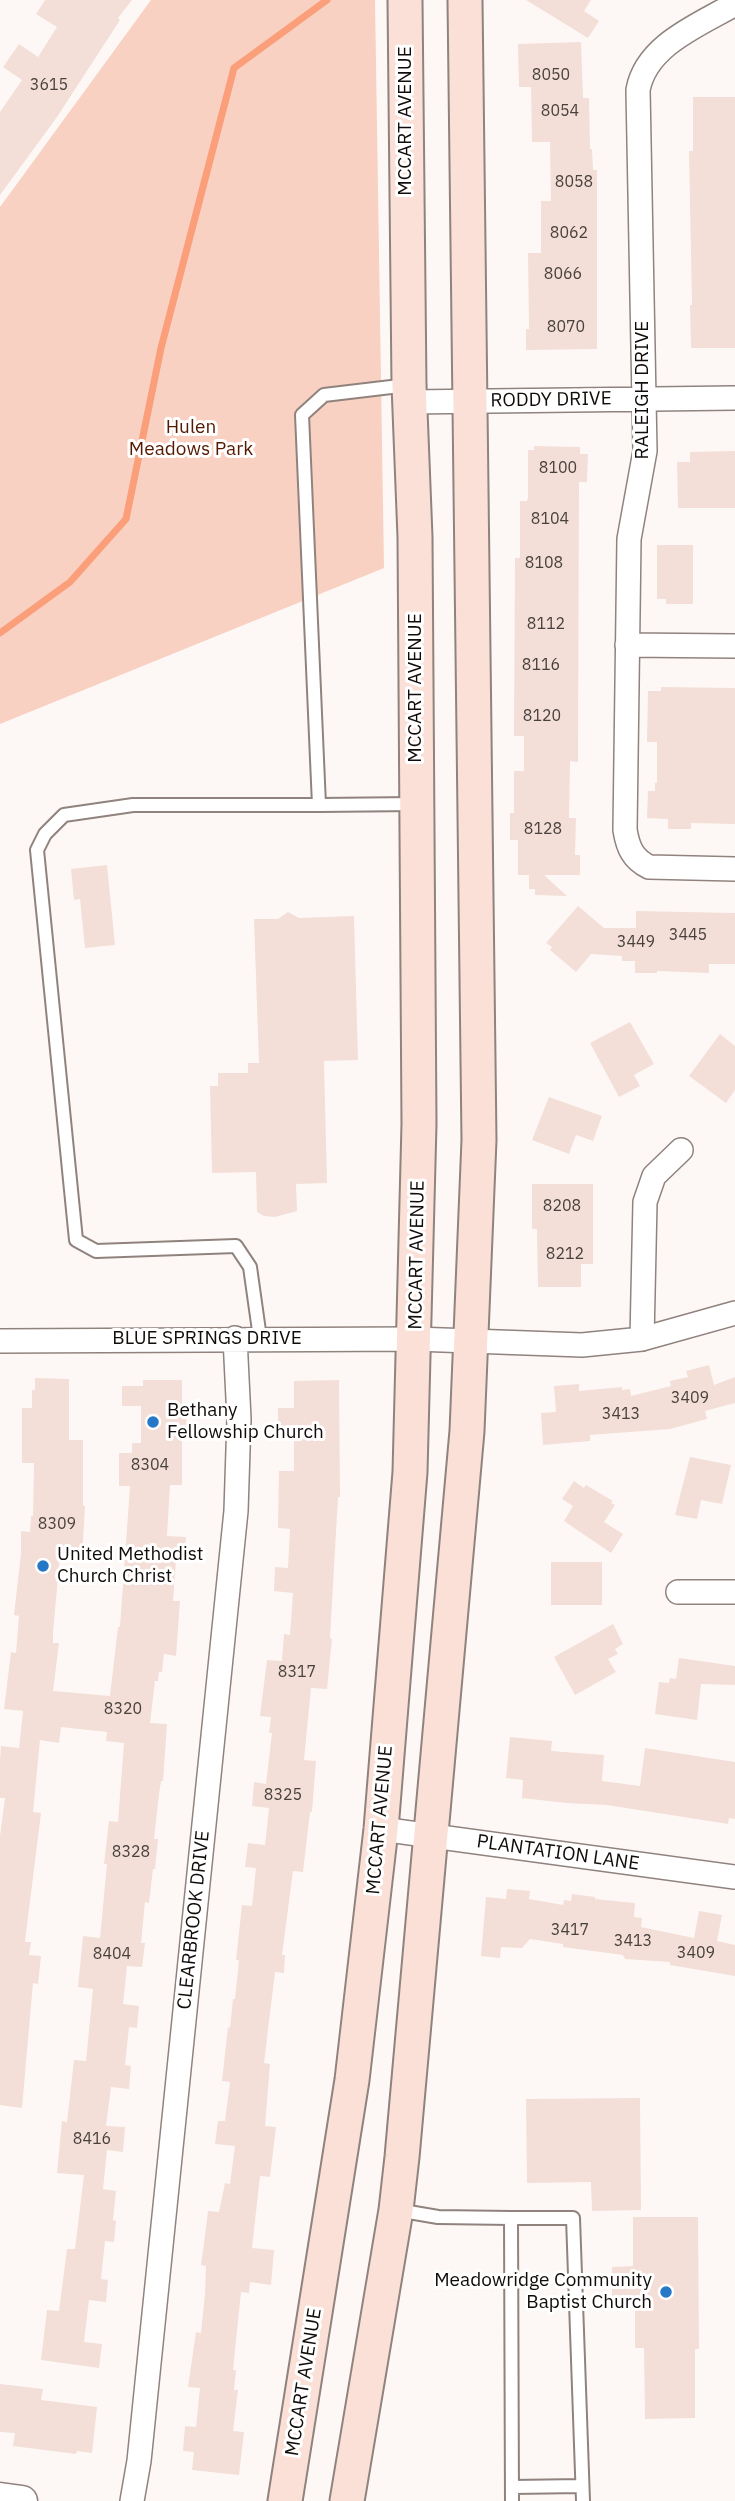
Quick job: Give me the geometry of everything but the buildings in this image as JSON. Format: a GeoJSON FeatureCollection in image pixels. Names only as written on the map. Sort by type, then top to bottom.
{"type":"FeatureCollection","features":[{"type":"Feature","properties":{"kind":"main road","name":"MCCART AVENUE"},"geometry":{"type":"LineString","coordinates":[[285,2501],[352,2080],[380,1829],[410,1472],[419,1124],[415,537],[409,393],[405,0]]}},
{"type":"Feature","properties":{"kind":"main road"},"geometry":{"type":"LineString","coordinates":[[347,2501],[396,2210],[467,1431],[479,1140],[465,0]]}},
{"type":"Feature","properties":{"kind":"street","name":"RALEIGH DRIVE"},"geometry":{"type":"LineString","coordinates":[[735,5],[657,53],[640,78],[638,90],[645,451],[629,539],[625,830],[630,850],[638,861],[660,869],[735,869]]}},
{"type":"Feature","properties":{"kind":"street","name":"RODDY DRIVE"},"geometry":{"type":"LineString","coordinates":[[409,393],[469,401],[735,398]]}},
{"type":"Feature","properties":{"kind":"street"},"geometry":{"type":"LineString","coordinates":[[627,645],[735,646]]}},
{"type":"Feature","properties":{"kind":"street"},"geometry":{"type":"LineString","coordinates":[[642,1339],[645,1202],[654,1176],[681,1150]]}},
{"type":"Feature","properties":{"kind":"street","name":"BLUE SPRINGS DRIVE"},"geometry":{"type":"LineString","coordinates":[[0,1341],[415,1339],[582,1345],[642,1339],[735,1314]]}},
{"type":"Feature","properties":{"kind":"street","name":"CLEARBROOK DRIVE"},"geometry":{"type":"LineString","coordinates":[[132,2501],[139,2461],[236,1511],[239,1419],[235,1338]]}},
{"type":"Feature","properties":{"kind":"street"},"geometry":{"type":"LineString","coordinates":[[678,1592],[735,1592]]}},
{"type":"Feature","properties":{"kind":"street","name":"PLANTATION LANE"},"geometry":{"type":"LineString","coordinates":[[380,1829],[735,1877]]}},
{"type":"Feature","properties":{"kind":"street"},"geometry":{"type":"LineString","coordinates":[[0,2498],[22,2501]]}},
{"type":"Feature","properties":{"kind":"lane"},"geometry":{"type":"LineString","coordinates":[[319,804],[302,415],[324,395],[409,393]]}},
{"type":"Feature","properties":{"kind":"lane"},"geometry":{"type":"LineString","coordinates":[[260,1338],[250,1267],[236,1247],[96,1251],[76,1240],[37,850],[45,834],[64,815],[133,804],[417,804]]}},
{"type":"Feature","properties":{"kind":"lane"},"geometry":{"type":"LineString","coordinates":[[396,2210],[438,2217],[573,2218],[583,2501]]}},
{"type":"Feature","properties":{"kind":"lane"},"geometry":{"type":"LineString","coordinates":[[511,2218],[512,2501]]}},
{"type":"Feature","properties":{"kind":"lane"},"geometry":{"type":"LineString","coordinates":[[512,2487],[582,2486]]}},
{"type":"Feature","properties":{"kind":"green space","name":"Hulen Meadows Park"},"geometry":{"type":"Polygon","coordinates":[[[151,0],[375,0],[384,568],[0,724],[0,207],[151,0]]]}},
{"type":"Feature","properties":{"kind":"waterway"},"geometry":{"type":"LineString","coordinates":[[0,633],[70,582],[126,519],[161,348],[234,68],[327,0]]}},
{"type":"Feature","properties":{"kind":"place","name":"Bethany Fellowship Church"},"geometry":{"type":"Point","coordinates":[153,1422]}},
{"type":"Feature","properties":{"kind":"place","name":"United Methodist Church Christ"},"geometry":{"type":"Point","coordinates":[43,1566]}},
{"type":"Feature","properties":{"kind":"place","name":"Meadowridge Community Baptist Church"},"geometry":{"type":"Point","coordinates":[666,2292]}}]}
